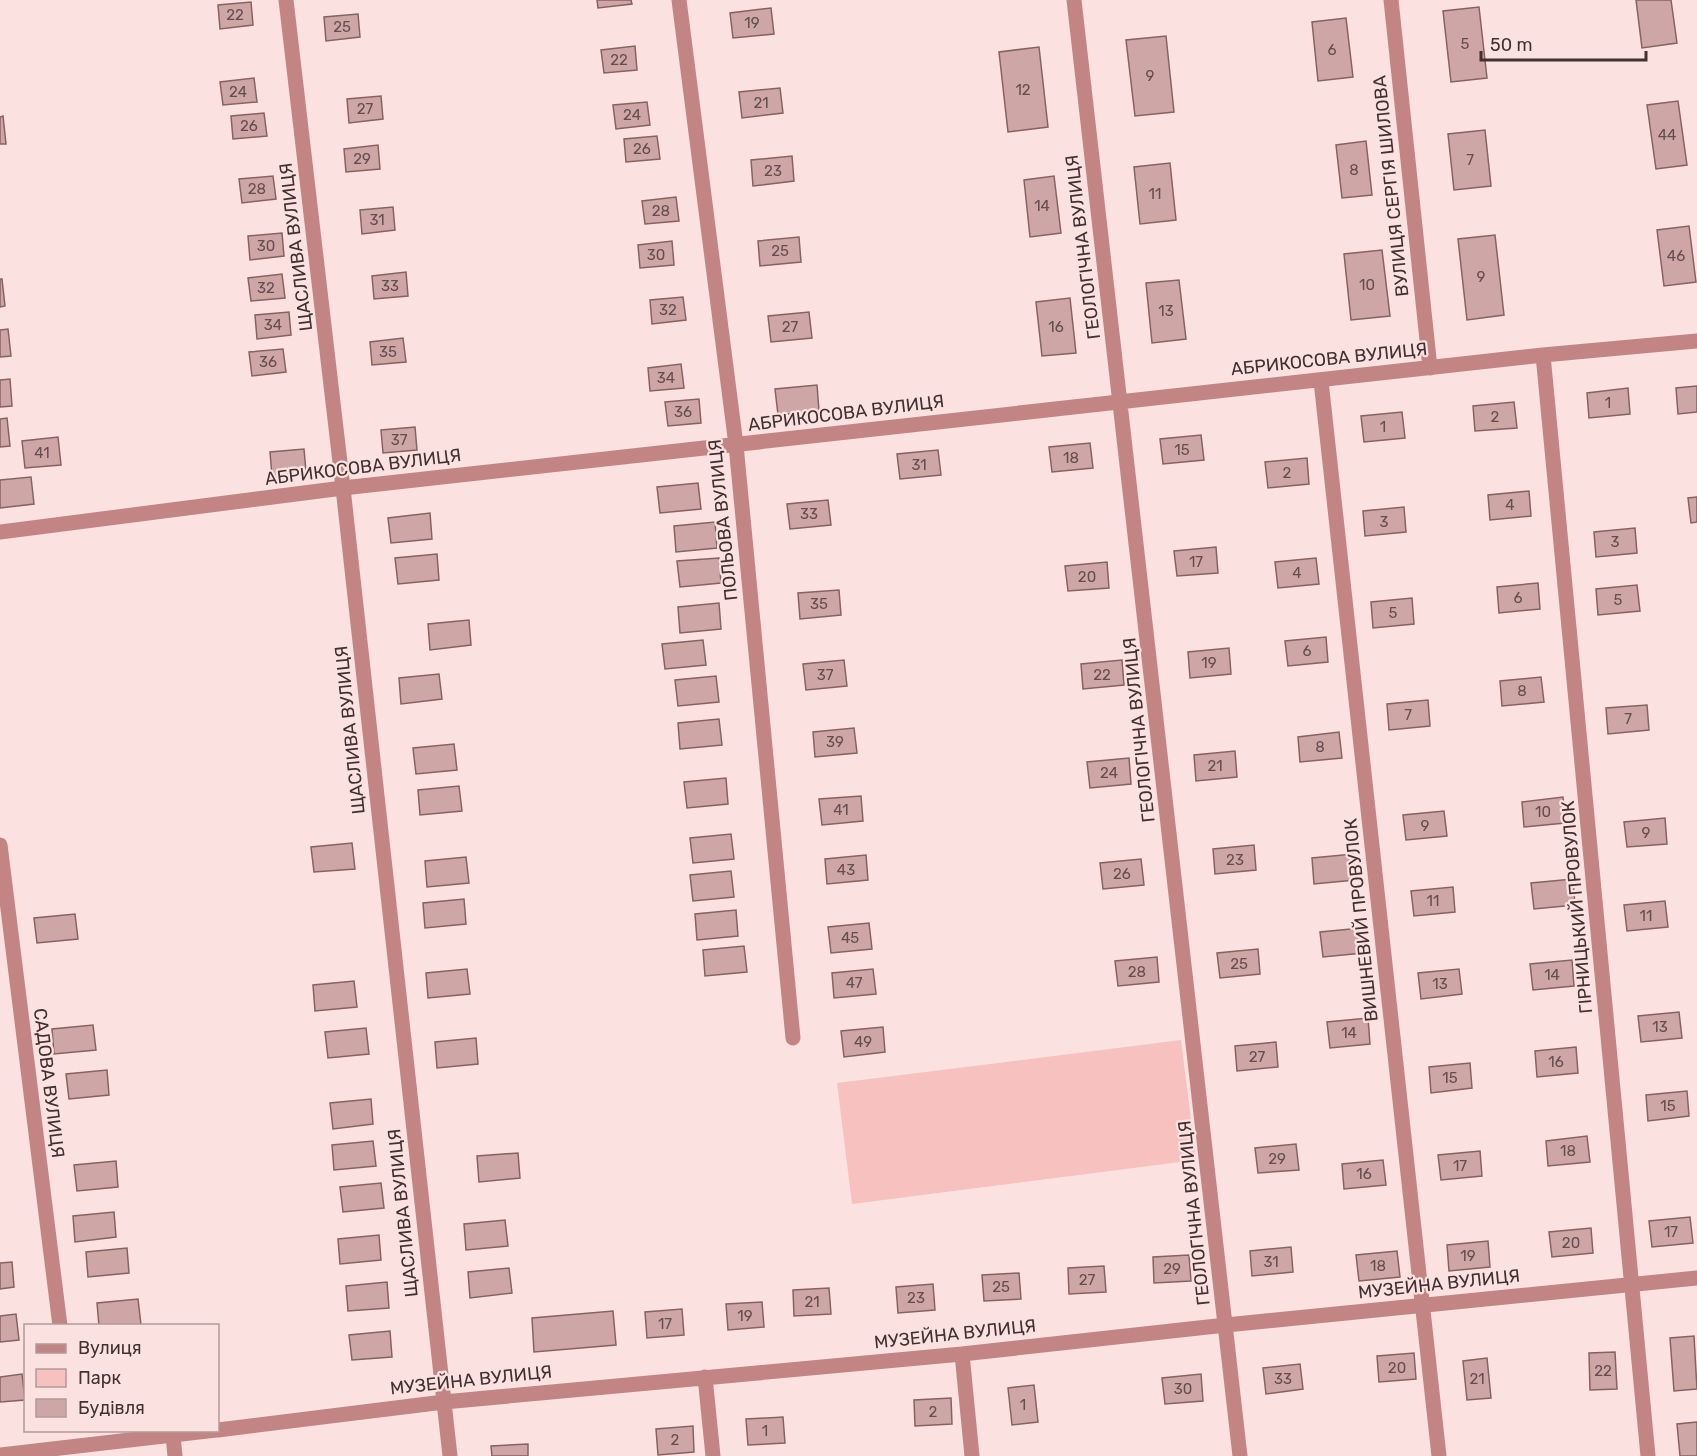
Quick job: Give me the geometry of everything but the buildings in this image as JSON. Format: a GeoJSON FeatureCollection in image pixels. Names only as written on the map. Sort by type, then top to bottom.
{"type":"FeatureCollection","features":[{"type":"Feature","properties":{"kind":"street","name":"ЩАСЛИВА ВУЛИЦЯ"},"geometry":{"type":"LineString","coordinates":[[286,0],[343,488],[450,1456]]}},
{"type":"Feature","properties":{"kind":"street","name":"ПОЛЬОВА ВУЛИЦЯ"},"geometry":{"type":"LineString","coordinates":[[679,0],[736,445],[793,1038]]}},
{"type":"Feature","properties":{"kind":"street","name":"ГЕОЛОГІЧНА ВУЛИЦЯ"},"geometry":{"type":"LineString","coordinates":[[1074,0],[1240,1456]]}},
{"type":"Feature","properties":{"kind":"street","name":"ВУЛИЦЯ СЕРГІЯ ШИЛОВА"},"geometry":{"type":"LineString","coordinates":[[1391,0],[1430,368]]}},
{"type":"Feature","properties":{"kind":"street","name":"АБРИКОСОВА ВУЛИЦЯ"},"geometry":{"type":"LineString","coordinates":[[0,532],[343,488],[1543,355],[1697,341]]}},
{"type":"Feature","properties":{"kind":"street","name":"ГІРНИЦЬКИЙ ПРОВУЛОК"},"geometry":{"type":"LineString","coordinates":[[1543,355],[1648,1456]]}},
{"type":"Feature","properties":{"kind":"street","name":"ВИШНЕВИЙ ПРОВУЛОК"},"geometry":{"type":"LineString","coordinates":[[1321,381],[1438,1456]]}},
{"type":"Feature","properties":{"kind":"street","name":"САДОВА ВУЛИЦЯ"},"geometry":{"type":"LineString","coordinates":[[0,845],[60,1324]]}},
{"type":"Feature","properties":{"kind":"street","name":"МУЗЕЙНА ВУЛИЦЯ"},"geometry":{"type":"LineString","coordinates":[[219,1430],[444,1402],[962,1354],[1226,1324],[1697,1278]]}},
{"type":"Feature","properties":{"kind":"street"},"geometry":{"type":"LineString","coordinates":[[962,1354],[972,1456]]}},
{"type":"Feature","properties":{"kind":"street"},"geometry":{"type":"LineString","coordinates":[[705,1377],[713,1456]]}},
{"type":"Feature","properties":{"kind":"street"},"geometry":{"type":"LineString","coordinates":[[73,1432],[75,1447]]}},
{"type":"Feature","properties":{"kind":"street","name":"МУЗЕЙНА ВУЛИЦЯ"},"geometry":{"type":"LineString","coordinates":[[0,1455],[202,1432]]}},
{"type":"Feature","properties":{"kind":"street"},"geometry":{"type":"LineString","coordinates":[[173,1436],[175,1456]]}},
{"type":"Feature","properties":{"kind":"green space"},"geometry":{"type":"Polygon","coordinates":[[[1181,1040],[1196,1160],[852,1204],[837,1083],[1181,1040]]]}}]}
